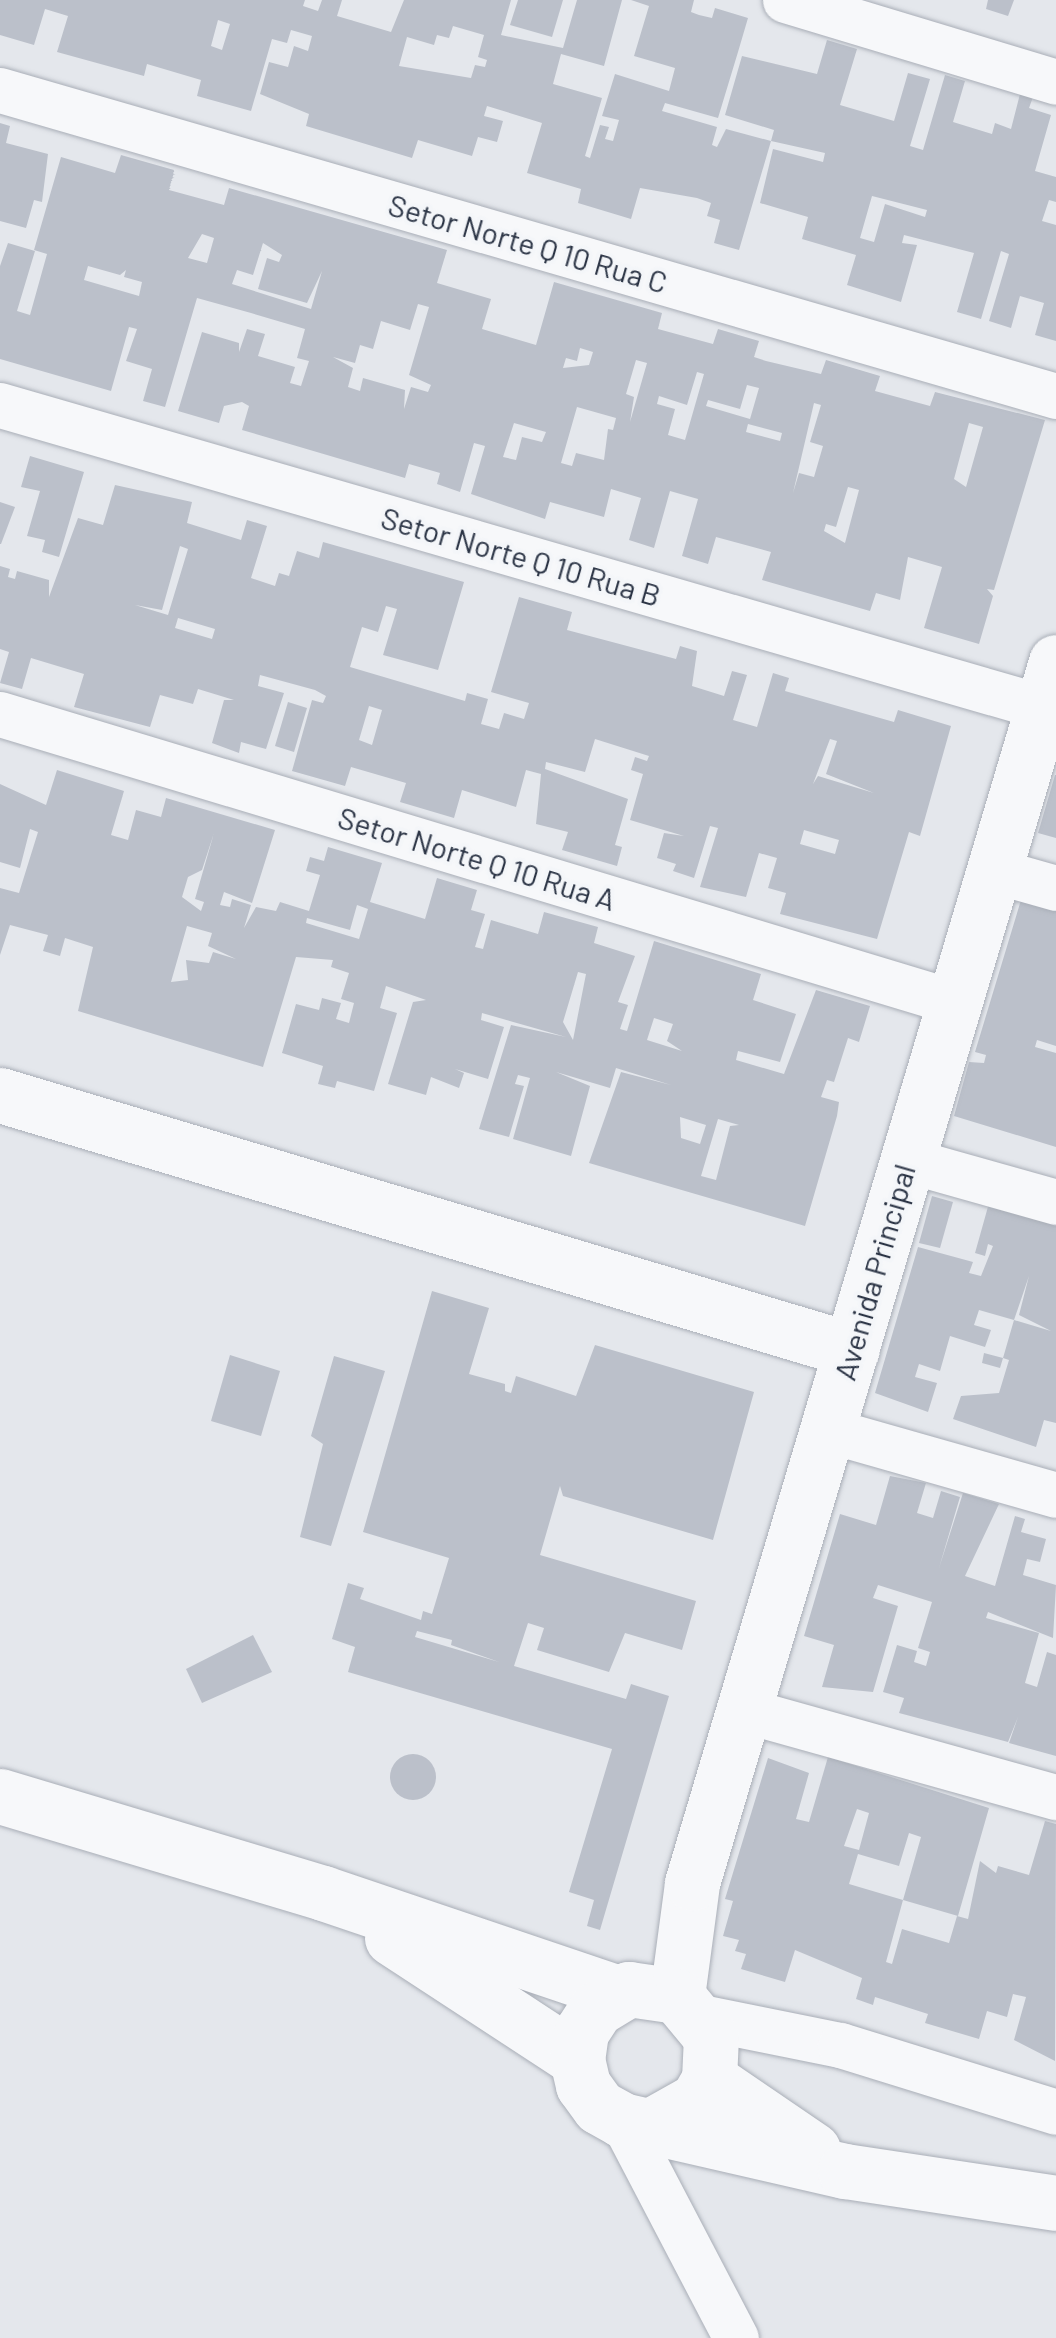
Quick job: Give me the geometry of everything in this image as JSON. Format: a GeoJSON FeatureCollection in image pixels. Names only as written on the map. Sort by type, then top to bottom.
{"type":"FeatureCollection","features":[{"type":"Feature","properties":{"kind":"street"},"geometry":{"type":"LineString","coordinates":[[786,0],[1056,82]]}},
{"type":"Feature","properties":{"kind":"street","name":"Setor Norte Q 10 Rua C"},"geometry":{"type":"LineString","coordinates":[[0,90],[1056,396]]}},
{"type":"Feature","properties":{"kind":"street","name":"Setor Norte Q 10 Rua B"},"geometry":{"type":"LineString","coordinates":[[0,406],[1049,685]]}},
{"type":"Feature","properties":{"kind":"street","name":"Avenida Principal"},"geometry":{"type":"LineString","coordinates":[[638,2122],[687,2108],[675,2022],[692,1883],[747,1710],[1049,685]]}},
{"type":"Feature","properties":{"kind":"street","name":"Setor Norte Q 10 Rua A"},"geometry":{"type":"LineString","coordinates":[[0,714],[954,1002]]}},
{"type":"Feature","properties":{"kind":"street"},"geometry":{"type":"LineString","coordinates":[[992,870],[1056,888]]}},
{"type":"Feature","properties":{"kind":"street"},"geometry":{"type":"LineString","coordinates":[[0,1095],[852,1350]]}},
{"type":"Feature","properties":{"kind":"street"},"geometry":{"type":"LineString","coordinates":[[907,1160],[1056,1202]]}},
{"type":"Feature","properties":{"kind":"street"},"geometry":{"type":"LineString","coordinates":[[828,1430],[1056,1494]]}},
{"type":"Feature","properties":{"kind":"street"},"geometry":{"type":"LineString","coordinates":[[747,1710],[1056,1797]]}},
{"type":"Feature","properties":{"kind":"street"},"geometry":{"type":"LineString","coordinates":[[0,1796],[323,1892],[675,2022],[840,2046],[1056,2112]]}},
{"type":"Feature","properties":{"kind":"street"},"geometry":{"type":"LineString","coordinates":[[323,1892],[577,2060],[599,2106],[638,2122],[845,2171],[1056,2203]]}},
{"type":"Feature","properties":{"kind":"street","name":"Avenida Principal"},"geometry":{"type":"LineString","coordinates":[[577,2060],[588,2020],[675,2022]]}},
{"type":"Feature","properties":{"kind":"street"},"geometry":{"type":"LineString","coordinates":[[675,2022],[845,2171]]}},
{"type":"Feature","properties":{"kind":"street"},"geometry":{"type":"LineString","coordinates":[[638,2122],[736,2338]]}},
{"type":"Feature","properties":{"kind":"building"},"geometry":{"type":"Polygon","coordinates":[[[0,0],[305,0],[303,6],[318,11],[322,0],[342,0],[337,16],[391,32],[404,0],[511,0],[501,35],[563,48],[577,0],[622,0],[604,66],[561,54],[553,84],[602,98],[585,156],[590,158],[600,125],[609,127],[605,139],[613,141],[619,120],[602,116],[615,74],[669,91],[675,68],[634,56],[649,6],[631,0],[694,0],[691,12],[699,15],[712,18],[715,8],[748,18],[718,118],[665,103],[662,111],[717,127],[712,145],[717,147],[726,129],[771,141],[739,250],[714,243],[720,220],[707,216],[711,203],[697,198],[640,188],[631,219],[578,203],[581,189],[527,173],[542,123],[487,106],[484,116],[503,121],[497,142],[478,137],[472,156],[418,140],[412,158],[306,126],[309,114],[260,94],[269,62],[288,67],[294,46],[308,51],[312,36],[291,30],[287,43],[272,39],[251,111],[197,96],[201,80],[147,64],[144,76],[57,52],[68,16],[45,9],[34,45],[0,35],[0,0]],[[218,20],[211,46],[222,50],[230,24],[218,20]],[[453,26],[449,38],[437,35],[434,45],[407,37],[399,66],[471,78],[475,65],[485,67],[487,60],[478,57],[484,35],[453,26]]]}},
{"type":"Feature","properties":{"kind":"building"},"geometry":{"type":"Polygon","coordinates":[[[518,0],[563,0],[552,37],[510,25],[518,0]]]}},
{"type":"Feature","properties":{"kind":"building"},"geometry":{"type":"Polygon","coordinates":[[[988,0],[1014,0],[1008,16],[986,9],[988,0]]]}},
{"type":"Feature","properties":{"kind":"building"},"geometry":{"type":"Polygon","coordinates":[[[827,40],[857,49],[840,105],[894,121],[908,73],[930,79],[910,146],[923,150],[945,75],[965,81],[953,122],[992,134],[995,123],[1011,129],[1020,94],[1033,97],[1029,108],[1051,115],[1035,171],[1056,177],[1056,202],[1049,200],[1042,221],[1056,225],[1056,341],[1035,335],[1044,303],[1020,296],[1011,328],[989,321],[1009,254],[1001,251],[981,319],[957,312],[974,253],[904,235],[902,243],[917,245],[901,302],[847,285],[856,255],[802,239],[808,217],[760,203],[773,149],[823,162],[825,153],[771,141],[774,130],[725,115],[742,56],[817,74],[827,40]],[[872,196],[860,238],[874,242],[885,204],[925,217],[927,210],[872,196]]]}},
{"type":"Feature","properties":{"kind":"building"},"geometry":{"type":"Polygon","coordinates":[[[0,123],[10,126],[6,143],[48,154],[42,202],[34,200],[26,228],[0,221],[0,123]]]}},
{"type":"Feature","properties":{"kind":"building"},"geometry":{"type":"Polygon","coordinates":[[[121,155],[174,170],[169,190],[224,205],[229,188],[447,250],[437,283],[491,299],[482,329],[536,345],[554,282],[662,313],[658,329],[713,344],[718,329],[759,341],[754,357],[766,361],[821,374],[826,360],[880,376],[875,391],[930,406],[935,392],[1045,420],[994,590],[987,589],[993,596],[979,644],[924,628],[942,567],[908,557],[900,600],[876,593],[870,611],[762,580],[771,552],[716,537],[708,564],[682,556],[698,499],[670,491],[654,548],[629,540],[641,498],[611,489],[604,517],[550,502],[545,519],[471,494],[485,446],[474,443],[460,492],[437,484],[440,473],[409,464],[405,478],[242,430],[249,406],[242,402],[224,406],[219,423],[178,411],[202,332],[239,343],[239,352],[247,329],[265,334],[258,356],[295,367],[290,383],[301,386],[309,361],[297,358],[305,329],[251,313],[197,298],[165,407],[143,401],[152,369],[126,361],[137,329],[129,327],[111,391],[0,359],[0,266],[8,243],[35,251],[17,311],[30,315],[47,254],[34,250],[61,157],[115,173],[121,155]],[[202,234],[188,258],[207,263],[214,238],[202,234]],[[263,243],[253,275],[237,270],[232,284],[311,309],[322,271],[307,303],[258,289],[267,258],[279,262],[282,255],[263,243]],[[88,266],[84,280],[139,296],[142,282],[124,277],[126,270],[120,275],[88,266]],[[418,304],[410,330],[381,321],[373,349],[360,345],[355,363],[333,357],[353,368],[348,387],[360,391],[363,378],[405,390],[404,409],[411,387],[428,392],[431,385],[409,375],[429,307],[418,304]],[[580,348],[577,361],[566,358],[563,368],[589,365],[593,352],[580,348]],[[636,360],[626,394],[634,397],[630,422],[647,363],[636,360]],[[697,372],[687,405],[659,396],[657,404],[675,409],[668,435],[685,440],[704,374],[697,372]],[[747,385],[740,409],[708,400],[706,406],[750,419],[759,388],[747,385]],[[814,403],[793,493],[799,473],[814,477],[823,446],[810,442],[821,405],[814,403]],[[577,407],[561,463],[572,466],[576,453],[604,460],[608,429],[613,430],[616,418],[577,407]],[[514,423],[503,457],[516,460],[522,437],[542,442],[546,432],[514,423]],[[969,423],[954,479],[966,487],[983,427],[969,423]],[[748,424],[746,432],[780,441],[782,433],[748,424]],[[848,487],[836,527],[826,524],[824,531],[845,543],[859,490],[848,487]]]}},
{"type":"Feature","properties":{"kind":"building"},"geometry":{"type":"Polygon","coordinates":[[[30,456],[84,472],[59,557],[42,552],[45,540],[27,536],[40,491],[21,487],[30,456]]]}},
{"type":"Feature","properties":{"kind":"building"},"geometry":{"type":"Polygon","coordinates":[[[115,485],[192,502],[187,523],[241,540],[247,520],[267,526],[251,578],[275,586],[279,573],[289,576],[297,551],[319,558],[323,542],[464,582],[438,670],[383,655],[397,609],[386,606],[378,632],[362,627],[350,667],[465,701],[467,693],[488,699],[481,724],[499,729],[504,713],[524,719],[529,703],[491,692],[519,597],[572,612],[567,630],[676,659],[680,646],[697,651],[692,686],[724,696],[732,671],[747,675],[733,720],[757,727],[773,673],[789,678],[785,691],[894,722],[898,710],[951,726],[920,836],[909,832],[877,939],[780,914],[786,893],[768,888],[777,858],[759,853],[746,897],[700,887],[718,828],[710,826],[694,878],[673,871],[676,864],[657,858],[664,833],[684,836],[630,820],[643,774],[631,770],[635,757],[647,761],[649,756],[595,739],[585,772],[546,762],[545,769],[628,799],[615,845],[622,847],[617,866],[562,850],[568,832],[536,824],[541,774],[526,770],[516,807],[462,790],[454,818],[400,802],[406,783],[351,767],[345,786],[292,771],[312,700],[323,703],[326,696],[315,690],[260,675],[258,686],[284,693],[266,749],[241,742],[239,753],[212,743],[224,700],[234,700],[198,689],[193,704],[160,695],[150,727],[74,707],[84,674],[31,658],[22,689],[0,683],[9,652],[0,649],[0,566],[10,569],[8,577],[15,579],[17,571],[49,580],[49,597],[78,518],[103,525],[115,485]],[[180,546],[162,610],[135,605],[168,615],[188,549],[180,546]],[[178,618],[175,628],[212,639],[215,629],[178,618]],[[369,706],[359,740],[372,745],[382,710],[369,706]],[[830,739],[813,784],[818,776],[874,793],[826,774],[837,741],[830,739]],[[804,830],[800,844],[835,854],[839,840],[804,830]]]}},
{"type":"Feature","properties":{"kind":"building"},"geometry":{"type":"Polygon","coordinates":[[[0,502],[15,507],[1,544],[0,544],[0,502]]]}},
{"type":"Feature","properties":{"kind":"building"},"geometry":{"type":"Polygon","coordinates":[[[288,702],[307,708],[294,752],[275,746],[288,702]]]}},
{"type":"Feature","properties":{"kind":"building"},"geometry":{"type":"Polygon","coordinates":[[[57,770],[124,791],[111,835],[128,840],[136,810],[161,817],[166,798],[275,830],[252,903],[224,892],[220,905],[230,907],[232,899],[251,905],[244,928],[256,907],[276,911],[280,902],[309,911],[320,875],[306,871],[310,857],[324,861],[328,847],[382,863],[370,902],[425,919],[437,878],[477,890],[471,910],[485,914],[475,947],[483,949],[491,920],[538,934],[544,912],[598,927],[594,943],[635,956],[618,1002],[628,1005],[620,1029],[627,1031],[654,941],[761,974],[753,1000],[796,1014],[780,1062],[738,1051],[736,1060],[784,1074],[816,990],[870,1006],[859,1042],[848,1038],[834,1082],[827,1080],[821,1097],[839,1102],[805,1226],[589,1163],[621,1072],[671,1085],[616,1068],[610,1088],[556,1072],[590,1086],[571,1156],[513,1139],[530,1078],[518,1075],[515,1084],[524,1086],[509,1137],[479,1129],[511,1025],[566,1037],[482,1013],[481,1020],[504,1027],[488,1079],[455,1069],[464,1073],[459,1088],[431,1077],[426,1095],[388,1084],[413,1002],[426,1000],[386,986],[380,1008],[397,1013],[374,1091],[337,1081],[335,1088],[318,1084],[323,1066],[282,1053],[296,1004],[319,1010],[322,998],[341,1003],[336,1019],[349,1023],[354,1003],[341,999],[349,973],[331,967],[333,960],[296,957],[263,1067],[78,1011],[93,947],[65,938],[60,956],[43,951],[48,935],[10,925],[0,955],[0,888],[19,893],[38,832],[30,829],[20,868],[0,862],[0,784],[46,805],[57,770]],[[214,833],[202,870],[188,877],[182,897],[201,911],[204,902],[195,899],[214,833]],[[357,905],[350,930],[307,918],[306,923],[359,939],[368,909],[357,905]],[[187,926],[171,982],[188,980],[186,960],[209,963],[213,952],[236,959],[208,946],[212,933],[187,926]],[[578,972],[563,1022],[573,1040],[586,974],[578,972]],[[654,1018],[647,1040],[682,1051],[667,1041],[673,1024],[654,1018]],[[680,1117],[681,1138],[700,1144],[706,1125],[680,1117]],[[718,1119],[701,1176],[716,1180],[730,1126],[739,1125],[718,1119]]]}},
{"type":"Feature","properties":{"kind":"building"},"geometry":{"type":"Polygon","coordinates":[[[1056,775],[1056,838],[1038,833],[1056,775]]]}},
{"type":"Feature","properties":{"kind":"building"},"geometry":{"type":"Polygon","coordinates":[[[1021,900],[1056,910],[1056,1046],[1037,1040],[1035,1047],[1056,1053],[1056,1147],[954,1116],[969,1062],[984,1063],[986,1055],[975,1052],[1021,900]]]}},
{"type":"Feature","properties":{"kind":"building"},"geometry":{"type":"Polygon","coordinates":[[[932,1196],[953,1202],[940,1248],[919,1243],[932,1196]]]}},
{"type":"Feature","properties":{"kind":"building"},"geometry":{"type":"Polygon","coordinates":[[[991,1196],[1056,1218],[1056,1423],[1044,1420],[1036,1447],[953,1419],[961,1396],[999,1393],[1009,1360],[1003,1358],[1014,1320],[979,1310],[974,1325],[991,1330],[985,1347],[950,1336],[940,1371],[919,1364],[915,1377],[937,1383],[928,1412],[875,1393],[918,1247],[973,1262],[969,1273],[981,1276],[993,1246],[988,1244],[985,1256],[975,1253],[991,1196]],[[1029,1276],[1014,1320],[1051,1331],[1019,1315],[1029,1276]]]}},
{"type":"Feature","properties":{"kind":"building"},"geometry":{"type":"Polygon","coordinates":[[[432,1291],[489,1308],[469,1374],[505,1384],[505,1391],[511,1393],[516,1376],[576,1396],[595,1345],[754,1392],[713,1540],[563,1496],[560,1486],[540,1555],[696,1601],[682,1650],[625,1633],[609,1672],[537,1650],[544,1628],[528,1623],[514,1666],[626,1699],[631,1684],[669,1696],[600,1930],[587,1926],[594,1900],[569,1892],[612,1749],[348,1672],[355,1647],[332,1639],[348,1583],[364,1588],[360,1599],[421,1620],[423,1611],[432,1614],[449,1558],[363,1532],[432,1291]],[[417,1631],[415,1637],[499,1662],[451,1645],[452,1640],[417,1631]]]}},
{"type":"Feature","properties":{"kind":"building"},"geometry":{"type":"Polygon","coordinates":[[[984,1353],[1003,1358],[1000,1368],[982,1363],[984,1353]]]}},
{"type":"Feature","properties":{"kind":"building"},"geometry":{"type":"Polygon","coordinates":[[[230,1355],[280,1371],[261,1436],[211,1421],[230,1355]]]}},
{"type":"Feature","properties":{"kind":"building"},"geometry":{"type":"Polygon","coordinates":[[[334,1356],[385,1371],[331,1546],[300,1537],[323,1444],[311,1436],[334,1356]]]}},
{"type":"Feature","properties":{"kind":"building"},"geometry":{"type":"Polygon","coordinates":[[[890,1476],[926,1483],[917,1513],[933,1518],[941,1491],[960,1497],[939,1568],[963,1493],[999,1504],[965,1576],[995,1586],[1015,1516],[1025,1519],[1021,1532],[1046,1539],[1040,1562],[1027,1559],[1023,1575],[1056,1585],[1053,1638],[988,1612],[986,1618],[1039,1633],[1025,1683],[1037,1687],[1047,1652],[1056,1655],[1056,1756],[1009,1743],[1018,1717],[1008,1742],[899,1713],[904,1698],[883,1692],[897,1645],[917,1651],[914,1662],[926,1666],[930,1652],[918,1648],[932,1602],[878,1585],[873,1598],[898,1606],[873,1692],[822,1687],[834,1645],[804,1636],[840,1514],[876,1525],[890,1476]]]}},
{"type":"Feature","properties":{"kind":"building"},"geometry":{"type":"Polygon","coordinates":[[[253,1635],[272,1672],[202,1703],[186,1669],[253,1635]]]}},
{"type":"Feature","properties":{"kind":"building"},"geometry":{"type":"Polygon","coordinates":[[[413,1754],[429,1761],[436,1777],[429,1793],[413,1800],[397,1793],[390,1777],[397,1761],[413,1754]]]}},
{"type":"Feature","properties":{"kind":"building"},"geometry":{"type":"Polygon","coordinates":[[[828,1757],[989,1808],[958,1916],[903,1900],[886,1962],[892,1964],[902,1929],[949,1943],[957,1916],[968,1919],[980,1861],[996,1873],[998,1866],[1029,1875],[1045,1821],[1056,1824],[1055,2061],[1014,2040],[1026,1997],[1013,1994],[1007,2017],[987,2011],[979,2039],[925,2023],[928,2014],[875,1997],[873,2005],[856,1999],[862,1978],[795,1950],[785,1982],[741,1969],[746,1954],[735,1951],[739,1940],[723,1936],[733,1901],[725,1899],[768,1758],[809,1773],[796,1819],[809,1822],[828,1757]],[[857,1809],[844,1846],[859,1850],[869,1813],[857,1809]],[[909,1833],[899,1866],[858,1854],[849,1884],[903,1900],[921,1837],[909,1833]]]}}]}
